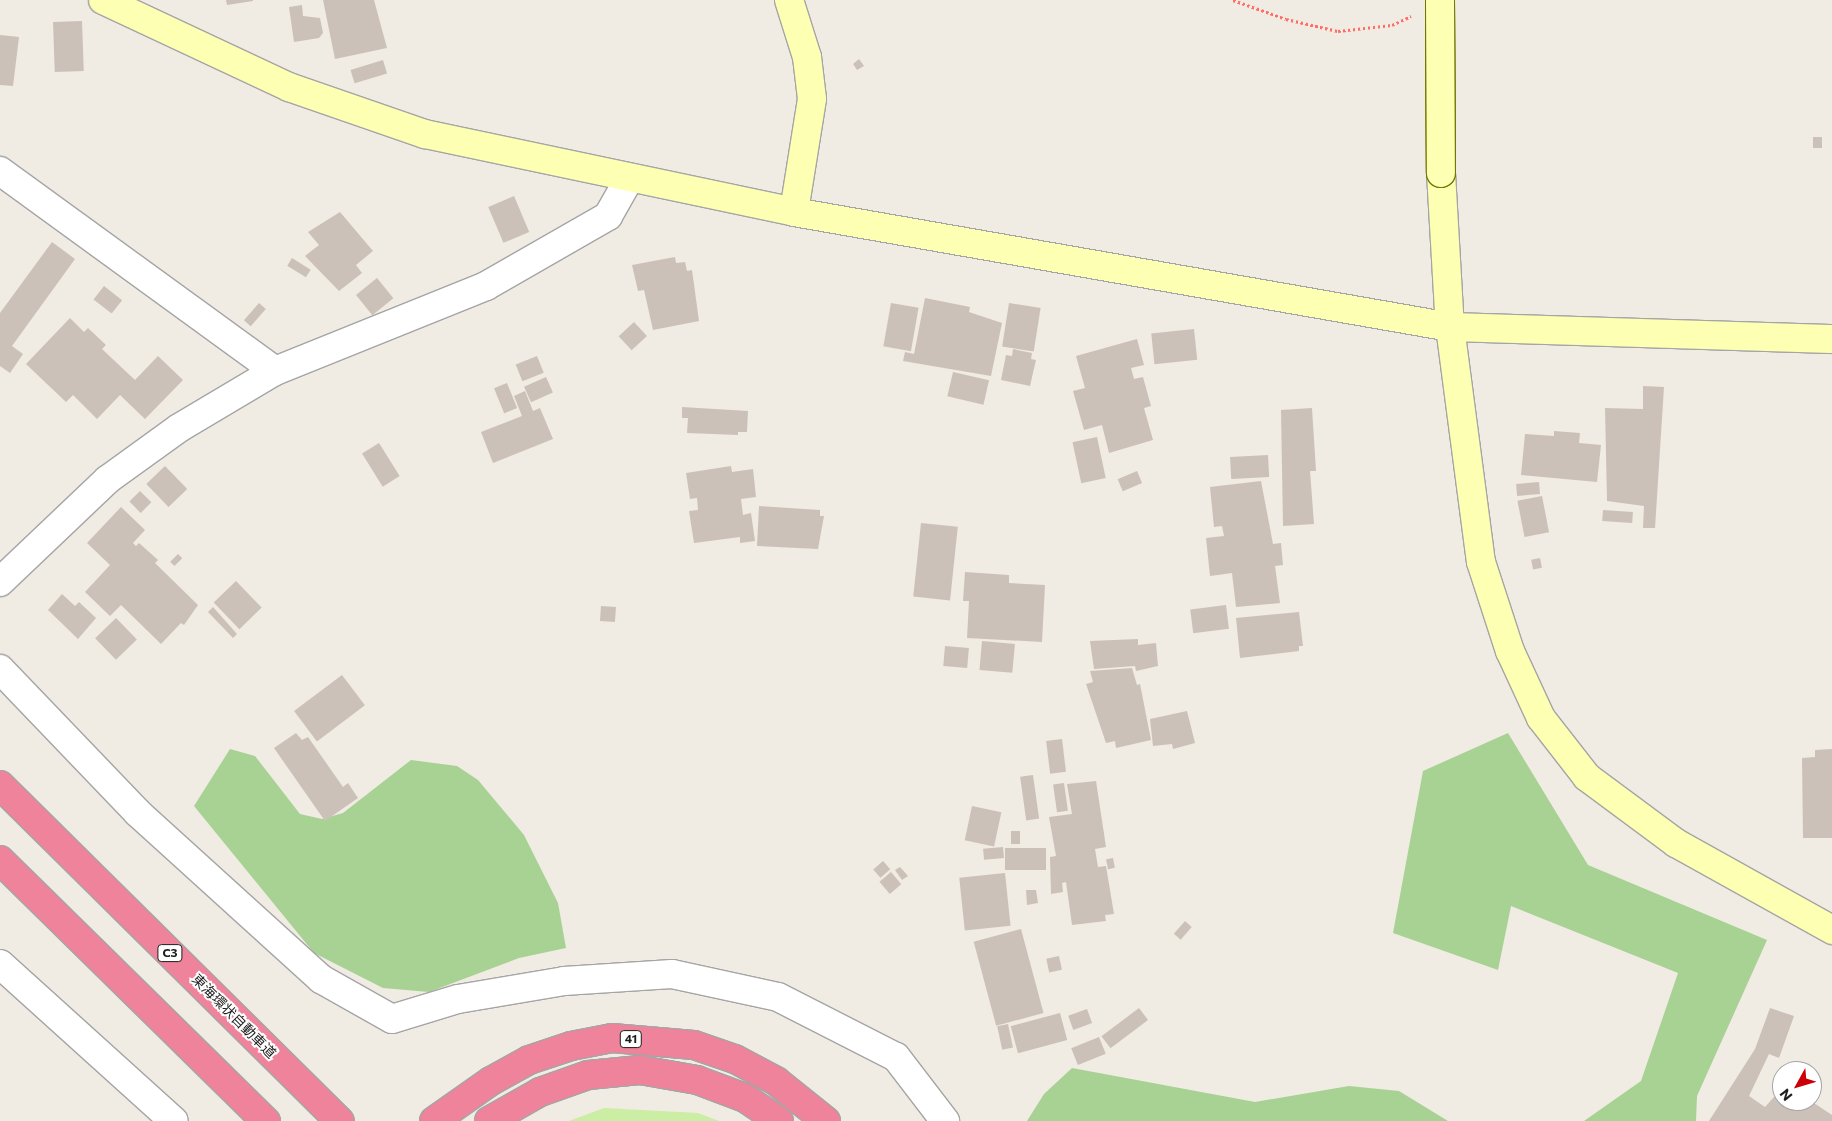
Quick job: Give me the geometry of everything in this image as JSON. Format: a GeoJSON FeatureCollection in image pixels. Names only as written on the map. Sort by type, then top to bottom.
{"type":"FeatureCollection","features":[{"type":"Feature","properties":{"kind":"highway","name":"東海環状自動車道"},"geometry":{"type":"LineString","coordinates":[[0,785],[340,1121]]}},
{"type":"Feature","properties":{"kind":"highway"},"geometry":{"type":"LineString","coordinates":[[0,860],[266,1121]]}},
{"type":"Feature","properties":{"kind":"highway","name":"41"},"geometry":{"type":"LineString","coordinates":[[434,1121],[491,1081],[529,1060],[571,1046],[612,1038],[694,1045],[735,1059],[776,1081],[826,1121]]}},
{"type":"Feature","properties":{"kind":"highway"},"geometry":{"type":"LineString","coordinates":[[489,1121],[540,1092],[588,1075],[640,1070],[697,1080],[745,1098],[779,1121]]}},
{"type":"Feature","properties":{"kind":"street"},"geometry":{"type":"LineString","coordinates":[[103,0],[289,87],[425,134],[629,179],[794,212],[1450,327],[1832,339]]}},
{"type":"Feature","properties":{"kind":"street"},"geometry":{"type":"LineString","coordinates":[[789,0],[807,57],[812,99],[794,212]]}},
{"type":"Feature","properties":{"kind":"street"},"geometry":{"type":"LineString","coordinates":[[1440,0],[1441,173],[1450,327],[1481,562],[1510,651],[1541,718],[1587,777],[1676,843],[1832,930]]}},
{"type":"Feature","properties":{"kind":"street"},"geometry":{"type":"LineString","coordinates":[[0,171],[275,371]]}},
{"type":"Feature","properties":{"kind":"street"},"geometry":{"type":"LineString","coordinates":[[0,582],[107,480],[179,428],[275,371],[486,286],[608,216],[629,179]]}},
{"type":"Feature","properties":{"kind":"street"},"geometry":{"type":"LineString","coordinates":[[0,669],[138,813],[321,979],[392,1019],[458,999],[564,981],[672,974],[778,996],[896,1057],[945,1121]]}},
{"type":"Feature","properties":{"kind":"street"},"geometry":{"type":"LineString","coordinates":[[0,964],[174,1121]]}},
{"type":"Feature","properties":{"kind":"path"},"geometry":{"type":"LineString","coordinates":[[1233,0],[1286,19],[1338,31],[1392,25]]}},
{"type":"Feature","properties":{"kind":"green space"},"geometry":{"type":"Polygon","coordinates":[[[1508,733],[1588,865],[1767,940],[1697,1096],[1696,1121],[1584,1121],[1641,1081],[1678,973],[1511,906],[1498,970],[1393,933],[1423,771],[1508,733]]]}},
{"type":"Feature","properties":{"kind":"green space"},"geometry":{"type":"Polygon","coordinates":[[[230,749],[255,756],[300,814],[322,819],[343,813],[411,760],[457,766],[478,780],[524,835],[558,903],[566,948],[519,958],[429,992],[383,988],[314,953],[194,806],[230,749]]]}},
{"type":"Feature","properties":{"kind":"green space"},"geometry":{"type":"Polygon","coordinates":[[[1072,1068],[1255,1102],[1349,1086],[1399,1091],[1448,1121],[1027,1121],[1044,1094],[1072,1068]]]}},
{"type":"Feature","properties":{"kind":"green space"},"geometry":{"type":"Polygon","coordinates":[[[604,1108],[698,1113],[719,1121],[569,1121],[604,1108]]]}},
{"type":"Feature","properties":{"kind":"building"},"geometry":{"type":"Polygon","coordinates":[[[226,0],[253,0],[253,1],[227,5],[226,0]]]}},
{"type":"Feature","properties":{"kind":"building"},"geometry":{"type":"Polygon","coordinates":[[[323,0],[374,0],[387,48],[335,59],[323,0]]]}},
{"type":"Feature","properties":{"kind":"building"},"geometry":{"type":"Polygon","coordinates":[[[302,5],[303,16],[320,18],[323,33],[319,38],[294,42],[289,7],[302,5]]]}},
{"type":"Feature","properties":{"kind":"building"},"geometry":{"type":"Polygon","coordinates":[[[82,21],[84,71],[55,72],[53,22],[82,21]]]}},
{"type":"Feature","properties":{"kind":"building"},"geometry":{"type":"Polygon","coordinates":[[[0,35],[19,37],[13,86],[0,85],[0,35]]]}},
{"type":"Feature","properties":{"kind":"building"},"geometry":{"type":"Polygon","coordinates":[[[859,59],[864,66],[857,70],[853,64],[859,59]]]}},
{"type":"Feature","properties":{"kind":"building"},"geometry":{"type":"Polygon","coordinates":[[[383,60],[387,73],[355,83],[350,70],[383,60]]]}},
{"type":"Feature","properties":{"kind":"building"},"geometry":{"type":"Polygon","coordinates":[[[1813,137],[1822,137],[1822,148],[1813,148],[1813,137]]]}},
{"type":"Feature","properties":{"kind":"building"},"geometry":{"type":"Polygon","coordinates":[[[514,196],[529,232],[503,243],[488,207],[514,196]]]}},
{"type":"Feature","properties":{"kind":"building"},"geometry":{"type":"Polygon","coordinates":[[[340,212],[373,251],[356,265],[362,273],[339,291],[305,256],[319,245],[308,232],[340,212]]]}},
{"type":"Feature","properties":{"kind":"building"},"geometry":{"type":"Polygon","coordinates":[[[52,242],[75,259],[12,346],[23,354],[10,373],[0,366],[0,313],[52,242]]]}},
{"type":"Feature","properties":{"kind":"building"},"geometry":{"type":"Polygon","coordinates":[[[675,257],[676,263],[685,262],[687,271],[692,270],[699,321],[653,330],[644,290],[638,291],[632,265],[675,257]]]}},
{"type":"Feature","properties":{"kind":"building"},"geometry":{"type":"Polygon","coordinates":[[[292,258],[311,270],[306,277],[287,266],[292,258]]]}},
{"type":"Feature","properties":{"kind":"building"},"geometry":{"type":"Polygon","coordinates":[[[377,278],[393,298],[372,315],[356,295],[377,278]]]}},
{"type":"Feature","properties":{"kind":"building"},"geometry":{"type":"Polygon","coordinates":[[[104,286],[122,300],[112,314],[94,299],[104,286]]]}},
{"type":"Feature","properties":{"kind":"building"},"geometry":{"type":"Polygon","coordinates":[[[925,298],[970,307],[969,312],[1002,323],[991,376],[903,361],[905,352],[914,354],[925,298]]]}},
{"type":"Feature","properties":{"kind":"building"},"geometry":{"type":"Polygon","coordinates":[[[259,303],[266,309],[251,326],[244,320],[259,303]]]}},
{"type":"Feature","properties":{"kind":"building"},"geometry":{"type":"Polygon","coordinates":[[[891,303],[919,308],[911,351],[883,346],[891,303]]]}},
{"type":"Feature","properties":{"kind":"building"},"geometry":{"type":"Polygon","coordinates":[[[1009,303],[1041,308],[1034,351],[1002,346],[1009,303]]]}},
{"type":"Feature","properties":{"kind":"building"},"geometry":{"type":"Polygon","coordinates":[[[70,318],[84,332],[88,328],[106,345],[102,349],[135,380],[158,356],[183,380],[145,419],[120,395],[97,419],[73,395],[66,402],[26,364],[70,318]]]}},
{"type":"Feature","properties":{"kind":"building"},"geometry":{"type":"Polygon","coordinates":[[[634,322],[647,336],[632,350],[619,336],[634,322]]]}},
{"type":"Feature","properties":{"kind":"building"},"geometry":{"type":"Polygon","coordinates":[[[1194,329],[1197,360],[1154,364],[1151,333],[1194,329]]]}},
{"type":"Feature","properties":{"kind":"building"},"geometry":{"type":"Polygon","coordinates":[[[1137,339],[1144,365],[1131,368],[1134,379],[1143,377],[1151,406],[1144,408],[1153,440],[1109,453],[1102,425],[1084,430],[1073,391],[1085,388],[1076,356],[1137,339]]]}},
{"type":"Feature","properties":{"kind":"building"},"geometry":{"type":"Polygon","coordinates":[[[1013,349],[1032,353],[1031,359],[1036,360],[1030,386],[1001,380],[1006,355],[1012,356],[1013,349]]]}},
{"type":"Feature","properties":{"kind":"building"},"geometry":{"type":"Polygon","coordinates":[[[537,356],[544,373],[522,381],[516,365],[537,356]]]}},
{"type":"Feature","properties":{"kind":"building"},"geometry":{"type":"Polygon","coordinates":[[[953,372],[989,380],[983,405],[947,396],[953,372]]]}},
{"type":"Feature","properties":{"kind":"building"},"geometry":{"type":"Polygon","coordinates":[[[546,377],[553,393],[531,402],[524,387],[546,377]]]}},
{"type":"Feature","properties":{"kind":"building"},"geometry":{"type":"Polygon","coordinates":[[[507,383],[517,408],[504,413],[494,388],[507,383]]]}},
{"type":"Feature","properties":{"kind":"building"},"geometry":{"type":"Polygon","coordinates":[[[1643,386],[1664,387],[1655,528],[1643,528],[1644,506],[1607,501],[1605,408],[1643,409],[1643,386]]]}},
{"type":"Feature","properties":{"kind":"building"},"geometry":{"type":"Polygon","coordinates":[[[525,391],[533,411],[540,408],[553,439],[493,463],[481,432],[522,416],[514,396],[525,391]]]}},
{"type":"Feature","properties":{"kind":"building"},"geometry":{"type":"Polygon","coordinates":[[[682,407],[748,411],[747,432],[738,432],[738,435],[687,433],[688,418],[682,418],[682,407]]]}},
{"type":"Feature","properties":{"kind":"building"},"geometry":{"type":"Polygon","coordinates":[[[1312,408],[1316,471],[1310,471],[1314,524],[1283,526],[1281,410],[1312,408]]]}},
{"type":"Feature","properties":{"kind":"building"},"geometry":{"type":"Polygon","coordinates":[[[1554,431],[1580,433],[1579,443],[1601,445],[1597,482],[1521,475],[1525,434],[1554,436],[1554,431]]]}},
{"type":"Feature","properties":{"kind":"building"},"geometry":{"type":"Polygon","coordinates":[[[1097,437],[1106,478],[1081,483],[1073,442],[1097,437]]]}},
{"type":"Feature","properties":{"kind":"building"},"geometry":{"type":"Polygon","coordinates":[[[379,443],[400,476],[383,487],[362,454],[379,443]]]}},
{"type":"Feature","properties":{"kind":"building"},"geometry":{"type":"Polygon","coordinates":[[[1268,455],[1269,477],[1231,479],[1230,457],[1268,455]]]}},
{"type":"Feature","properties":{"kind":"building"},"geometry":{"type":"Polygon","coordinates":[[[165,466],[187,489],[169,507],[146,484],[165,466]]]}},
{"type":"Feature","properties":{"kind":"building"},"geometry":{"type":"Polygon","coordinates":[[[731,466],[732,472],[753,469],[756,497],[741,499],[743,515],[751,513],[755,541],[740,543],[740,537],[694,543],[689,511],[698,510],[697,498],[690,499],[686,473],[731,466]]]}},
{"type":"Feature","properties":{"kind":"building"},"geometry":{"type":"Polygon","coordinates":[[[1137,471],[1142,483],[1123,491],[1118,479],[1137,471]]]}},
{"type":"Feature","properties":{"kind":"building"},"geometry":{"type":"Polygon","coordinates":[[[1261,481],[1273,544],[1281,543],[1283,565],[1275,566],[1280,603],[1236,607],[1232,573],[1210,576],[1206,538],[1224,536],[1222,526],[1214,527],[1210,487],[1261,481]]]}},
{"type":"Feature","properties":{"kind":"building"},"geometry":{"type":"Polygon","coordinates":[[[1539,482],[1540,494],[1517,496],[1516,484],[1539,482]]]}},
{"type":"Feature","properties":{"kind":"building"},"geometry":{"type":"Polygon","coordinates":[[[140,491],[151,502],[141,513],[129,502],[140,491]]]}},
{"type":"Feature","properties":{"kind":"building"},"geometry":{"type":"Polygon","coordinates":[[[1542,496],[1549,532],[1525,537],[1517,501],[1542,496]]]}},
{"type":"Feature","properties":{"kind":"building"},"geometry":{"type":"Polygon","coordinates":[[[759,506],[820,510],[820,516],[824,516],[818,549],[757,546],[759,506]]]}},
{"type":"Feature","properties":{"kind":"building"},"geometry":{"type":"Polygon","coordinates":[[[121,507],[145,530],[133,543],[136,546],[139,543],[158,560],[155,563],[198,605],[184,625],[181,623],[161,644],[121,605],[110,616],[85,592],[110,565],[87,543],[121,507]]]}},
{"type":"Feature","properties":{"kind":"building"},"geometry":{"type":"Polygon","coordinates":[[[1603,510],[1633,512],[1632,523],[1602,521],[1603,510]]]}},
{"type":"Feature","properties":{"kind":"building"},"geometry":{"type":"Polygon","coordinates":[[[921,523],[958,527],[950,600],[913,597],[921,523]]]}},
{"type":"Feature","properties":{"kind":"building"},"geometry":{"type":"Polygon","coordinates":[[[178,554],[182,558],[174,566],[170,562],[178,554]]]}},
{"type":"Feature","properties":{"kind":"building"},"geometry":{"type":"Polygon","coordinates":[[[1540,558],[1542,568],[1533,570],[1531,560],[1540,558]]]}},
{"type":"Feature","properties":{"kind":"building"},"geometry":{"type":"Polygon","coordinates":[[[965,572],[1009,575],[1009,583],[1045,585],[1042,642],[967,638],[969,601],[963,601],[965,572]]]}},
{"type":"Feature","properties":{"kind":"building"},"geometry":{"type":"Polygon","coordinates":[[[236,581],[262,608],[239,629],[214,603],[236,581]]]}},
{"type":"Feature","properties":{"kind":"building"},"geometry":{"type":"Polygon","coordinates":[[[62,594],[75,606],[79,602],[96,618],[78,639],[48,610],[62,594]]]}},
{"type":"Feature","properties":{"kind":"building"},"geometry":{"type":"Polygon","coordinates":[[[1226,605],[1229,629],[1193,633],[1190,609],[1226,605]]]}},
{"type":"Feature","properties":{"kind":"building"},"geometry":{"type":"Polygon","coordinates":[[[601,606],[616,607],[615,622],[600,621],[601,606]]]}},
{"type":"Feature","properties":{"kind":"building"},"geometry":{"type":"Polygon","coordinates":[[[213,607],[237,634],[233,638],[208,612],[213,607]]]}},
{"type":"Feature","properties":{"kind":"building"},"geometry":{"type":"Polygon","coordinates":[[[1299,612],[1303,646],[1299,646],[1299,651],[1240,658],[1236,618],[1299,612]]]}},
{"type":"Feature","properties":{"kind":"building"},"geometry":{"type":"Polygon","coordinates":[[[116,618],[137,640],[116,660],[95,638],[116,618]]]}},
{"type":"Feature","properties":{"kind":"building"},"geometry":{"type":"Polygon","coordinates":[[[1138,639],[1138,645],[1156,643],[1158,666],[1136,671],[1135,666],[1094,669],[1090,641],[1138,639]]]}},
{"type":"Feature","properties":{"kind":"building"},"geometry":{"type":"Polygon","coordinates":[[[982,641],[1015,644],[1012,673],[979,670],[982,641]]]}},
{"type":"Feature","properties":{"kind":"building"},"geometry":{"type":"Polygon","coordinates":[[[945,646],[969,648],[967,668],[943,666],[945,646]]]}},
{"type":"Feature","properties":{"kind":"building"},"geometry":{"type":"Polygon","coordinates":[[[1132,668],[1137,685],[1140,684],[1151,740],[1116,748],[1115,741],[1106,743],[1086,684],[1093,682],[1090,671],[1132,668]]]}},
{"type":"Feature","properties":{"kind":"building"},"geometry":{"type":"Polygon","coordinates":[[[342,675],[365,705],[317,741],[294,711],[342,675]]]}},
{"type":"Feature","properties":{"kind":"building"},"geometry":{"type":"Polygon","coordinates":[[[1187,711],[1195,743],[1173,749],[1172,744],[1153,746],[1150,719],[1187,711]]]}},
{"type":"Feature","properties":{"kind":"building"},"geometry":{"type":"Polygon","coordinates":[[[296,733],[302,740],[308,737],[343,787],[348,783],[358,798],[325,821],[274,748],[296,733]]]}},
{"type":"Feature","properties":{"kind":"building"},"geometry":{"type":"Polygon","coordinates":[[[1062,739],[1066,772],[1050,774],[1046,741],[1062,739]]]}},
{"type":"Feature","properties":{"kind":"building"},"geometry":{"type":"Polygon","coordinates":[[[1832,749],[1832,838],[1803,838],[1802,758],[1815,757],[1815,750],[1832,749]]]}},
{"type":"Feature","properties":{"kind":"building"},"geometry":{"type":"Polygon","coordinates":[[[1033,775],[1039,819],[1026,820],[1020,777],[1033,775]]]}},
{"type":"Feature","properties":{"kind":"building"},"geometry":{"type":"Polygon","coordinates":[[[1096,781],[1106,847],[1095,849],[1098,867],[1106,866],[1114,914],[1105,915],[1106,921],[1072,925],[1066,882],[1062,883],[1063,892],[1051,894],[1050,857],[1056,856],[1049,817],[1072,814],[1067,784],[1096,781]]]}},
{"type":"Feature","properties":{"kind":"building"},"geometry":{"type":"Polygon","coordinates":[[[1064,783],[1068,811],[1057,812],[1053,785],[1064,783]]]}},
{"type":"Feature","properties":{"kind":"building"},"geometry":{"type":"Polygon","coordinates":[[[972,806],[1001,812],[994,846],[965,840],[972,806]]]}},
{"type":"Feature","properties":{"kind":"building"},"geometry":{"type":"Polygon","coordinates":[[[1011,831],[1020,831],[1020,844],[1011,844],[1011,831]]]}},
{"type":"Feature","properties":{"kind":"building"},"geometry":{"type":"Polygon","coordinates":[[[1003,847],[1004,858],[984,860],[983,849],[1003,847]]]}},
{"type":"Feature","properties":{"kind":"building"},"geometry":{"type":"Polygon","coordinates":[[[1005,848],[1046,848],[1046,870],[1005,870],[1005,848]]]}},
{"type":"Feature","properties":{"kind":"building"},"geometry":{"type":"Polygon","coordinates":[[[1113,858],[1115,868],[1108,869],[1106,859],[1113,858]]]}},
{"type":"Feature","properties":{"kind":"building"},"geometry":{"type":"Polygon","coordinates":[[[883,861],[890,869],[880,878],[873,870],[883,861]]]}},
{"type":"Feature","properties":{"kind":"building"},"geometry":{"type":"Polygon","coordinates":[[[900,867],[908,876],[902,880],[895,870],[900,867]]]}},
{"type":"Feature","properties":{"kind":"building"},"geometry":{"type":"Polygon","coordinates":[[[891,872],[901,884],[890,894],[880,882],[891,872]]]}},
{"type":"Feature","properties":{"kind":"building"},"geometry":{"type":"Polygon","coordinates":[[[1005,873],[1011,926],[965,931],[959,878],[1005,873]]]}},
{"type":"Feature","properties":{"kind":"building"},"geometry":{"type":"Polygon","coordinates":[[[1026,890],[1036,890],[1038,903],[1027,905],[1026,890]]]}},
{"type":"Feature","properties":{"kind":"building"},"geometry":{"type":"Polygon","coordinates":[[[1185,921],[1192,927],[1181,940],[1174,934],[1185,921]]]}},
{"type":"Feature","properties":{"kind":"building"},"geometry":{"type":"Polygon","coordinates":[[[1021,929],[1044,1013],[996,1026],[974,942],[1021,929]]]}},
{"type":"Feature","properties":{"kind":"building"},"geometry":{"type":"Polygon","coordinates":[[[1059,956],[1062,970],[1049,972],[1046,959],[1059,956]]]}},
{"type":"Feature","properties":{"kind":"building"},"geometry":{"type":"Polygon","coordinates":[[[1139,1008],[1148,1020],[1110,1048],[1101,1036],[1139,1008]]]}},
{"type":"Feature","properties":{"kind":"building"},"geometry":{"type":"Polygon","coordinates":[[[1770,1008],[1794,1016],[1779,1058],[1769,1054],[1749,1096],[1765,1107],[1772,1099],[1772,1111],[1822,1111],[1822,1108],[1832,1115],[1832,1121],[1709,1121],[1755,1049],[1770,1008]]]}},
{"type":"Feature","properties":{"kind":"building"},"geometry":{"type":"Polygon","coordinates":[[[1087,1009],[1092,1023],[1073,1030],[1068,1016],[1087,1009]]]}},
{"type":"Feature","properties":{"kind":"building"},"geometry":{"type":"Polygon","coordinates":[[[1060,1013],[1067,1040],[1018,1053],[1011,1026],[1060,1013]]]}},
{"type":"Feature","properties":{"kind":"building"},"geometry":{"type":"Polygon","coordinates":[[[1008,1024],[1013,1047],[1002,1050],[997,1026],[1008,1024]]]}},
{"type":"Feature","properties":{"kind":"building"},"geometry":{"type":"Polygon","coordinates":[[[1099,1037],[1106,1054],[1078,1065],[1071,1048],[1099,1037]]]}}]}
